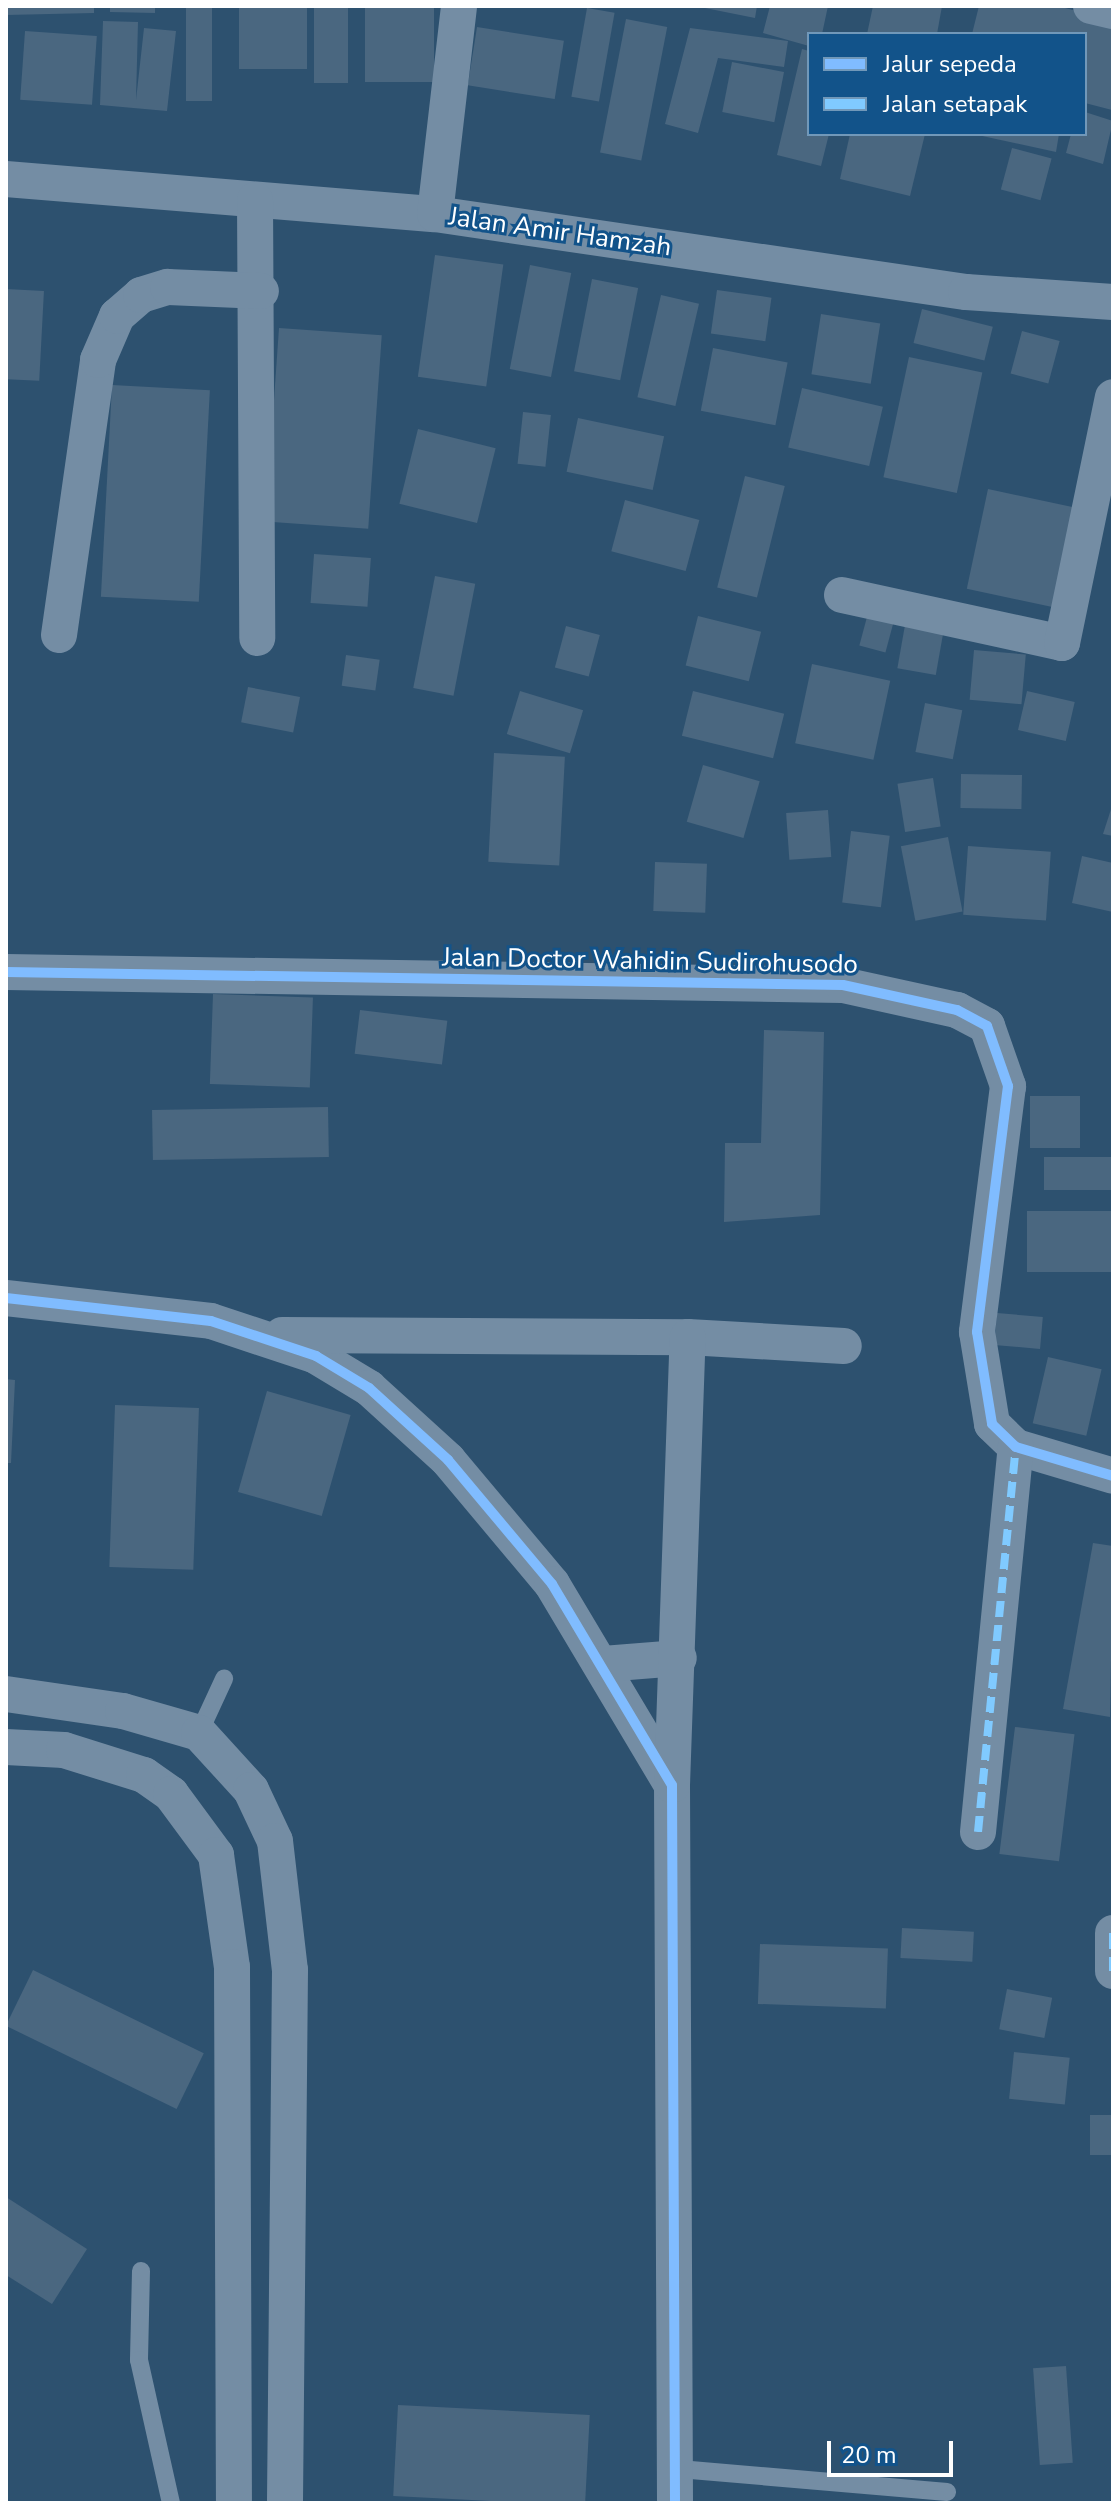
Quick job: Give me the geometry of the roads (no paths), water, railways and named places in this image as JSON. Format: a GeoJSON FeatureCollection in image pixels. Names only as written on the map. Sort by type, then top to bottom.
{"type":"FeatureCollection","features":[{"type":"Feature","properties":{"kind":"street"},"geometry":{"type":"LineString","coordinates":[[435,214],[459,6]]}},
{"type":"Feature","properties":{"kind":"street"},"geometry":{"type":"LineString","coordinates":[[1091,6],[1113,11]]}},
{"type":"Feature","properties":{"kind":"street","name":"Jalan Amir Hamzah"},"geometry":{"type":"LineString","coordinates":[[6,179],[435,214],[966,292],[1113,302]]}},
{"type":"Feature","properties":{"kind":"street"},"geometry":{"type":"LineString","coordinates":[[255,200],[261,291],[257,638]]}},
{"type":"Feature","properties":{"kind":"street"},"geometry":{"type":"LineString","coordinates":[[59,635],[98,360],[117,316],[141,295],[168,287],[261,291]]}},
{"type":"Feature","properties":{"kind":"street"},"geometry":{"type":"LineString","coordinates":[[842,595],[1062,643],[1113,397]]}},
{"type":"Feature","properties":{"kind":"street","name":"Jalan Doctor Wahidin Sudirohusodo"},"geometry":{"type":"LineString","coordinates":[[6,972],[843,985],[957,1010],[987,1026],[1008,1086],[977,1332],[992,1424],[1016,1447]]}},
{"type":"Feature","properties":{"kind":"street"},"geometry":{"type":"LineString","coordinates":[[6,1298],[132,1307],[261,1335],[688,1337],[844,1346]]}},
{"type":"Feature","properties":{"kind":"street"},"geometry":{"type":"LineString","coordinates":[[261,1335],[369,1388],[448,1460],[552,1584],[603,1664],[672,1785]]}},
{"type":"Feature","properties":{"kind":"street"},"geometry":{"type":"LineString","coordinates":[[677,2486],[672,1785],[679,1658],[688,1337]]}},
{"type":"Feature","properties":{"kind":"street"},"geometry":{"type":"LineString","coordinates":[[978,1832],[1016,1447],[1113,1476]]}},
{"type":"Feature","properties":{"kind":"street"},"geometry":{"type":"LineString","coordinates":[[603,1664],[679,1658]]}},
{"type":"Feature","properties":{"kind":"street"},"geometry":{"type":"LineString","coordinates":[[6,1694],[123,1711],[199,1733],[251,1790],[275,1841],[290,1970],[285,2503]]}},
{"type":"Feature","properties":{"kind":"street"},"geometry":{"type":"LineString","coordinates":[[110,1759],[123,1711]]}},
{"type":"Feature","properties":{"kind":"street"},"geometry":{"type":"LineString","coordinates":[[6,1747],[110,1759],[171,1794],[216,1855],[232,1967],[234,2503]]}},
{"type":"Feature","properties":{"kind":"street"},"geometry":{"type":"LineString","coordinates":[[1113,1933],[1113,1971]]}},
{"type":"Feature","properties":{"kind":"street"},"geometry":{"type":"LineString","coordinates":[[232,1967],[290,1970]]}},
{"type":"Feature","properties":{"kind":"lane"},"geometry":{"type":"LineString","coordinates":[[199,1733],[224,1679]]}},
{"type":"Feature","properties":{"kind":"lane"},"geometry":{"type":"LineString","coordinates":[[141,2271],[139,2360],[171,2503]]}},
{"type":"Feature","properties":{"kind":"lane"},"geometry":{"type":"LineString","coordinates":[[677,2486],[947,2492]]}}]}
